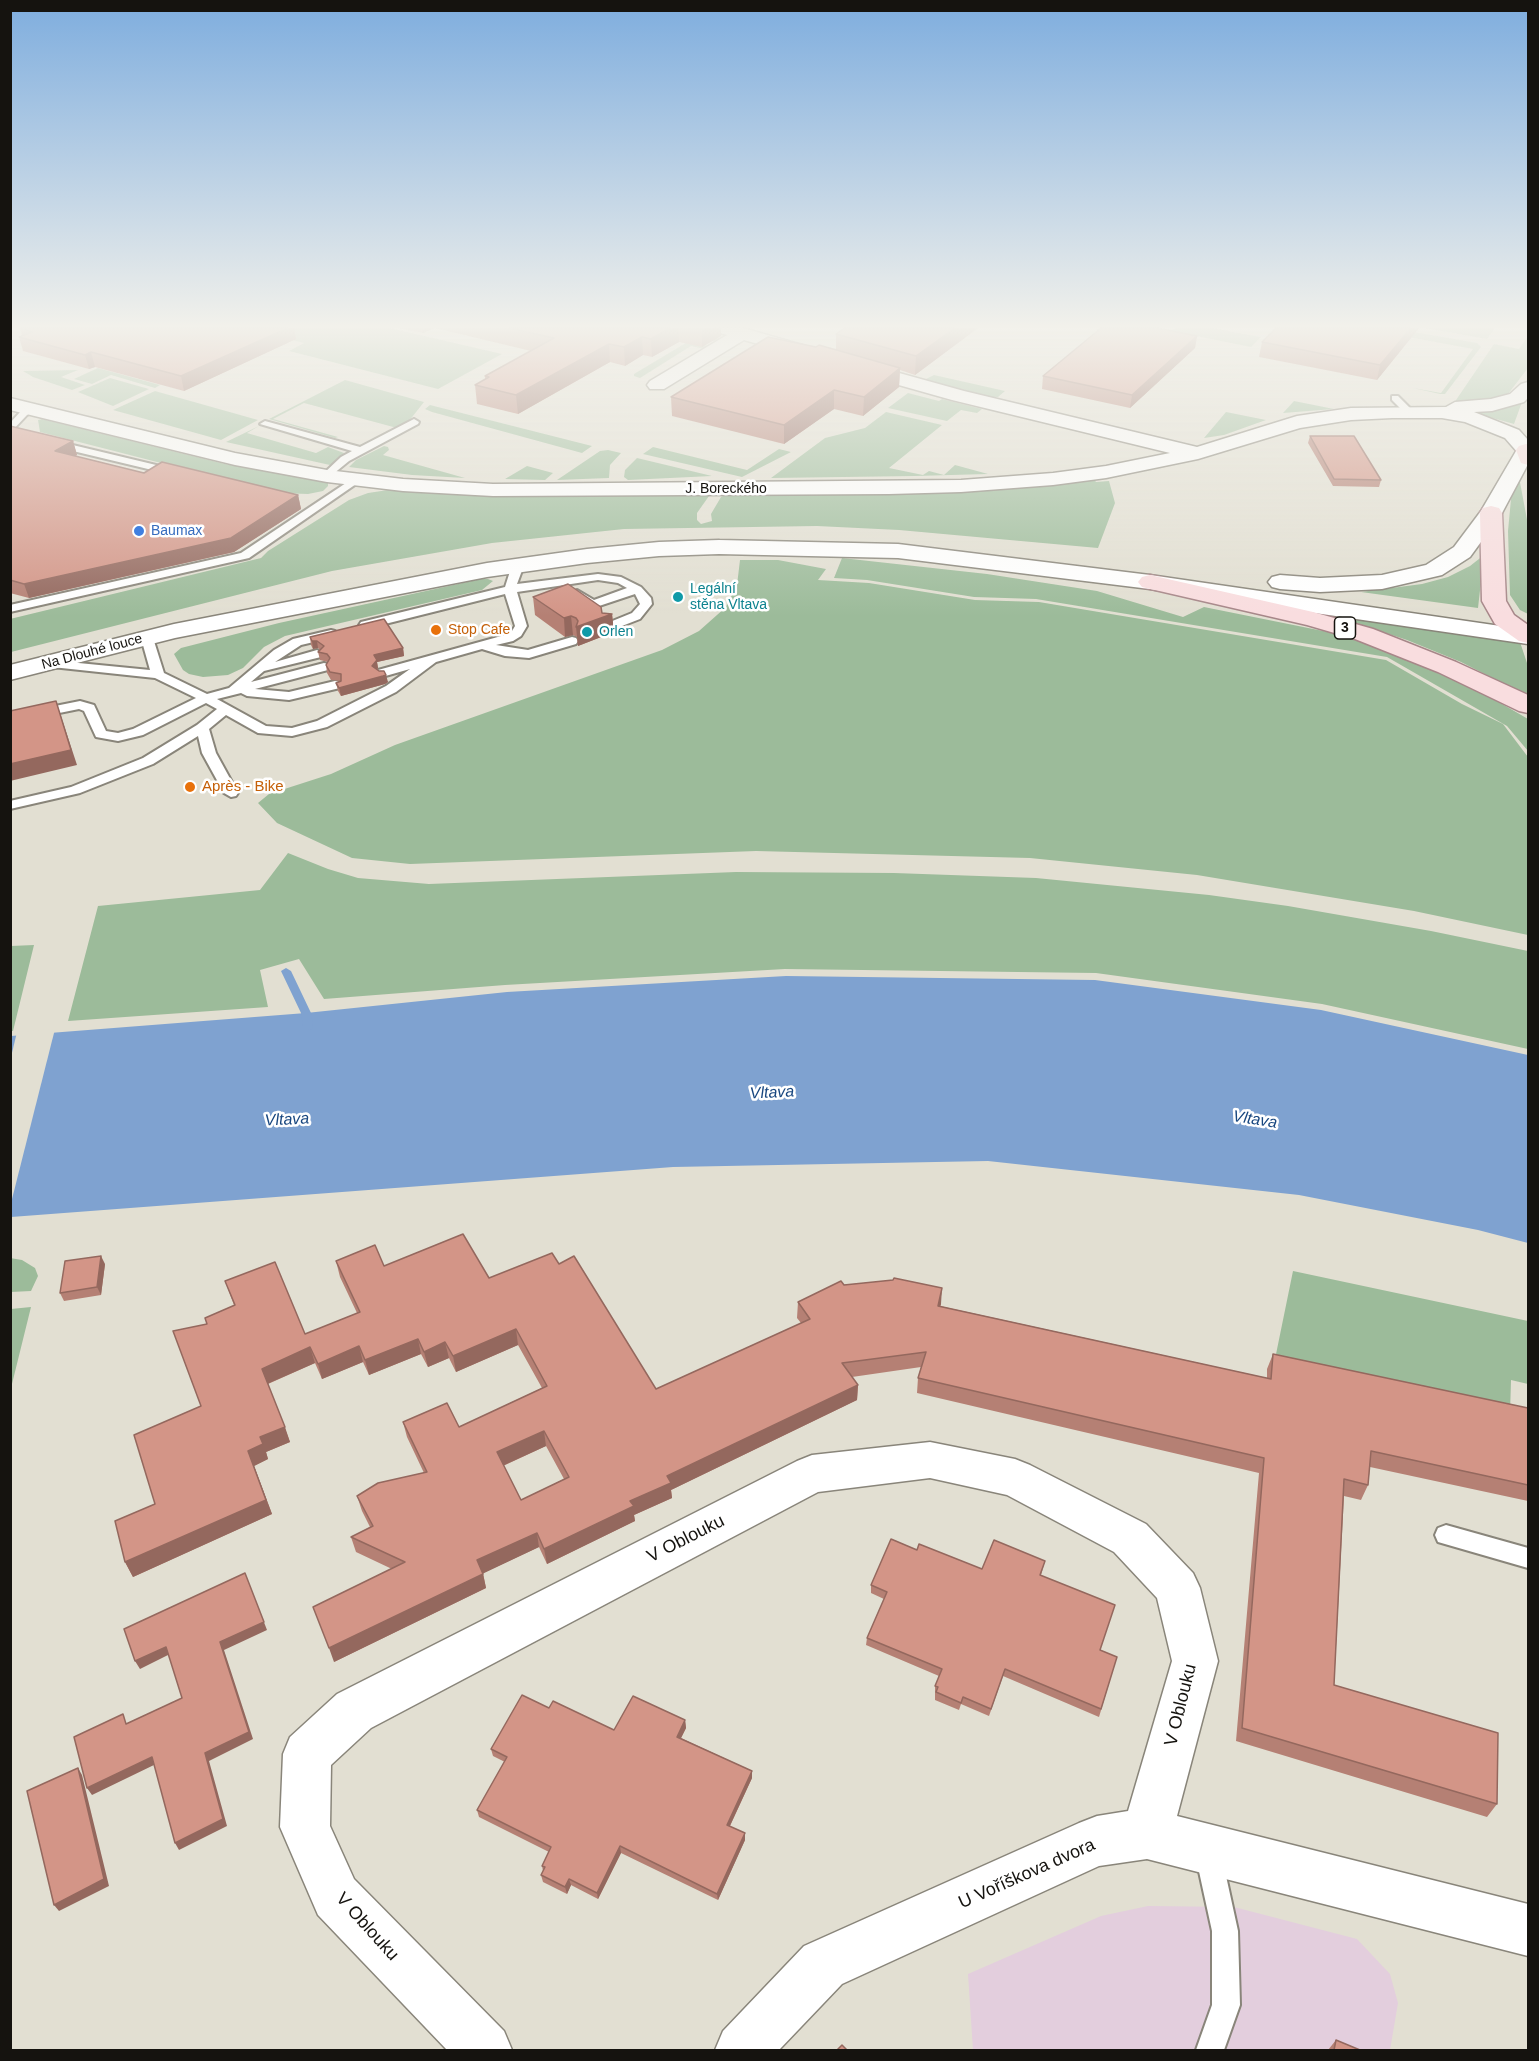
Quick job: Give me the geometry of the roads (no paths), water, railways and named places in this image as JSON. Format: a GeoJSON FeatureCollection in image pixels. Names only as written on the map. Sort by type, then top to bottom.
{"type":"FeatureCollection","features":[{"type":"Feature","properties":{"kind":"main road"},"geometry":{"type":"LineString","coordinates":[[1491,513],[1494,601],[1504,620],[1528,636]]}},
{"type":"Feature","properties":{"kind":"main road","name":"3"},"geometry":{"type":"LineString","coordinates":[[1150,582],[1313,619],[1364,634],[1448,667],[1528,705]]}},
{"type":"Feature","properties":{"kind":"street","name":"J. Boreckého"},"geometry":{"type":"LineString","coordinates":[[94,424],[235,459],[327,476],[448,488],[542,491],[961,486],[1095,473],[1198,453],[1290,424]]}},
{"type":"Feature","properties":{"kind":"street"},"geometry":{"type":"LineString","coordinates":[[1077,424],[1198,453]]}},
{"type":"Feature","properties":{"kind":"street","name":"J. Boreckého"},"geometry":{"type":"LineString","coordinates":[[1489,424],[1512,434],[1527,454]]}},
{"type":"Feature","properties":{"kind":"street"},"geometry":{"type":"LineString","coordinates":[[1201,576],[1320,585],[1382,582],[1434,570],[1462,552],[1491,513],[1527,454]]}},
{"type":"Feature","properties":{"kind":"street"},"geometry":{"type":"LineString","coordinates":[[174,631],[264,602],[405,570],[535,547],[653,536],[774,533],[904,540],[1201,576],[1528,623]]}},
{"type":"Feature","properties":{"kind":"street"},"geometry":{"type":"LineString","coordinates":[[174,631],[518,565],[659,549],[835,548],[898,551],[1150,582],[1528,636]]}},
{"type":"Feature","properties":{"kind":"street","name":"Na Dlouhé louce"},"geometry":{"type":"LineString","coordinates":[[10,674],[174,631]]}},
{"type":"Feature","properties":{"kind":"street","name":"V Oblouku"},"geometry":{"type":"LineString","coordinates":[[485,2050],[336,1897],[305,1827],[308,1754],[354,1711],[812,1474],[930,1460],[1015,1478],[1130,1538],[1177,1588],[1195,1661],[1147,1834]]}},
{"type":"Feature","properties":{"kind":"street","name":"U Voříškova dvora"},"geometry":{"type":"LineString","coordinates":[[742,2050],[823,1965],[1097,1841],[1147,1834],[1528,1930]]}},
{"type":"Feature","properties":{"kind":"lane"},"geometry":{"type":"LineString","coordinates":[[266,424],[360,450]]}},
{"type":"Feature","properties":{"kind":"lane"},"geometry":{"type":"LineString","coordinates":[[327,476],[345,459],[410,424]]}},
{"type":"Feature","properties":{"kind":"lane"},"geometry":{"type":"LineString","coordinates":[[10,431],[22,435]]}},
{"type":"Feature","properties":{"kind":"lane"},"geometry":{"type":"LineString","coordinates":[[332,443],[342,437]]}},
{"type":"Feature","properties":{"kind":"lane"},"geometry":{"type":"LineString","coordinates":[[45,441],[181,474]]}},
{"type":"Feature","properties":{"kind":"lane"},"geometry":{"type":"LineString","coordinates":[[10,609],[244,556],[311,506],[355,480]]}},
{"type":"Feature","properties":{"kind":"lane"},"geometry":{"type":"LineString","coordinates":[[382,673],[483,646],[509,638],[517,633],[521,626],[510,589],[518,565]]}},
{"type":"Feature","properties":{"kind":"lane"},"geometry":{"type":"LineString","coordinates":[[234,690],[297,642],[510,589],[587,578],[609,577],[621,580],[637,589],[645,598],[646,604],[642,611],[609,627]]}},
{"type":"Feature","properties":{"kind":"lane"},"geometry":{"type":"LineString","coordinates":[[559,583],[593,604],[637,589]]}},
{"type":"Feature","properties":{"kind":"lane"},"geometry":{"type":"LineString","coordinates":[[147,638],[158,675]]}},
{"type":"Feature","properties":{"kind":"lane"},"geometry":{"type":"LineString","coordinates":[[483,646],[505,652],[529,654],[572,641]]}},
{"type":"Feature","properties":{"kind":"lane"},"geometry":{"type":"LineString","coordinates":[[259,669],[317,654]]}},
{"type":"Feature","properties":{"kind":"lane"},"geometry":{"type":"LineString","coordinates":[[52,663],[158,675],[206,698],[263,730],[292,732],[312,728],[391,689],[431,660]]}},
{"type":"Feature","properties":{"kind":"lane"},"geometry":{"type":"LineString","coordinates":[[10,719],[80,705],[89,708],[101,734],[118,737],[138,732],[206,698],[324,667]]}},
{"type":"Feature","properties":{"kind":"lane"},"geometry":{"type":"LineString","coordinates":[[234,690],[289,696],[334,685]]}},
{"type":"Feature","properties":{"kind":"lane"},"geometry":{"type":"LineString","coordinates":[[10,805],[75,790],[148,761],[202,729],[225,709]]}},
{"type":"Feature","properties":{"kind":"lane"},"geometry":{"type":"LineString","coordinates":[[202,729],[209,753],[231,793]]}},
{"type":"Feature","properties":{"kind":"lane"},"geometry":{"type":"LineString","coordinates":[[1446,1535],[1528,1558]]}},
{"type":"Feature","properties":{"kind":"lane"},"geometry":{"type":"LineString","coordinates":[[1207,1850],[1226,1942],[1226,2005],[1210,2050]]}},
{"type":"Feature","properties":{"kind":"water","name":"Vltava"},"geometry":{"type":"Polygon","coordinates":[[[786,976],[1095,980],[1321,1010],[1528,1055],[1528,1243],[1478,1230],[1299,1195],[988,1161],[673,1167],[11,1217],[11,1036],[306,1013],[507,992],[786,976]]]}},
{"type":"Feature","properties":{"kind":"waterway"},"geometry":{"type":"LineString","coordinates":[[286,971],[306,1013],[308,1026]]}},
{"type":"Feature","properties":{"kind":"place","name":"Baumax"},"geometry":{"type":"Point","coordinates":[139,531]}},
{"type":"Feature","properties":{"kind":"place","name":"Legální stěna Vltava"},"geometry":{"type":"Point","coordinates":[678,597]}},
{"type":"Feature","properties":{"kind":"place","name":"Stop Cafe"},"geometry":{"type":"Point","coordinates":[436,630]}},
{"type":"Feature","properties":{"kind":"place","name":"Orlen"},"geometry":{"type":"Point","coordinates":[587,632]}},
{"type":"Feature","properties":{"kind":"place","name":"Après - Bike"},"geometry":{"type":"Point","coordinates":[190,787]}}]}
